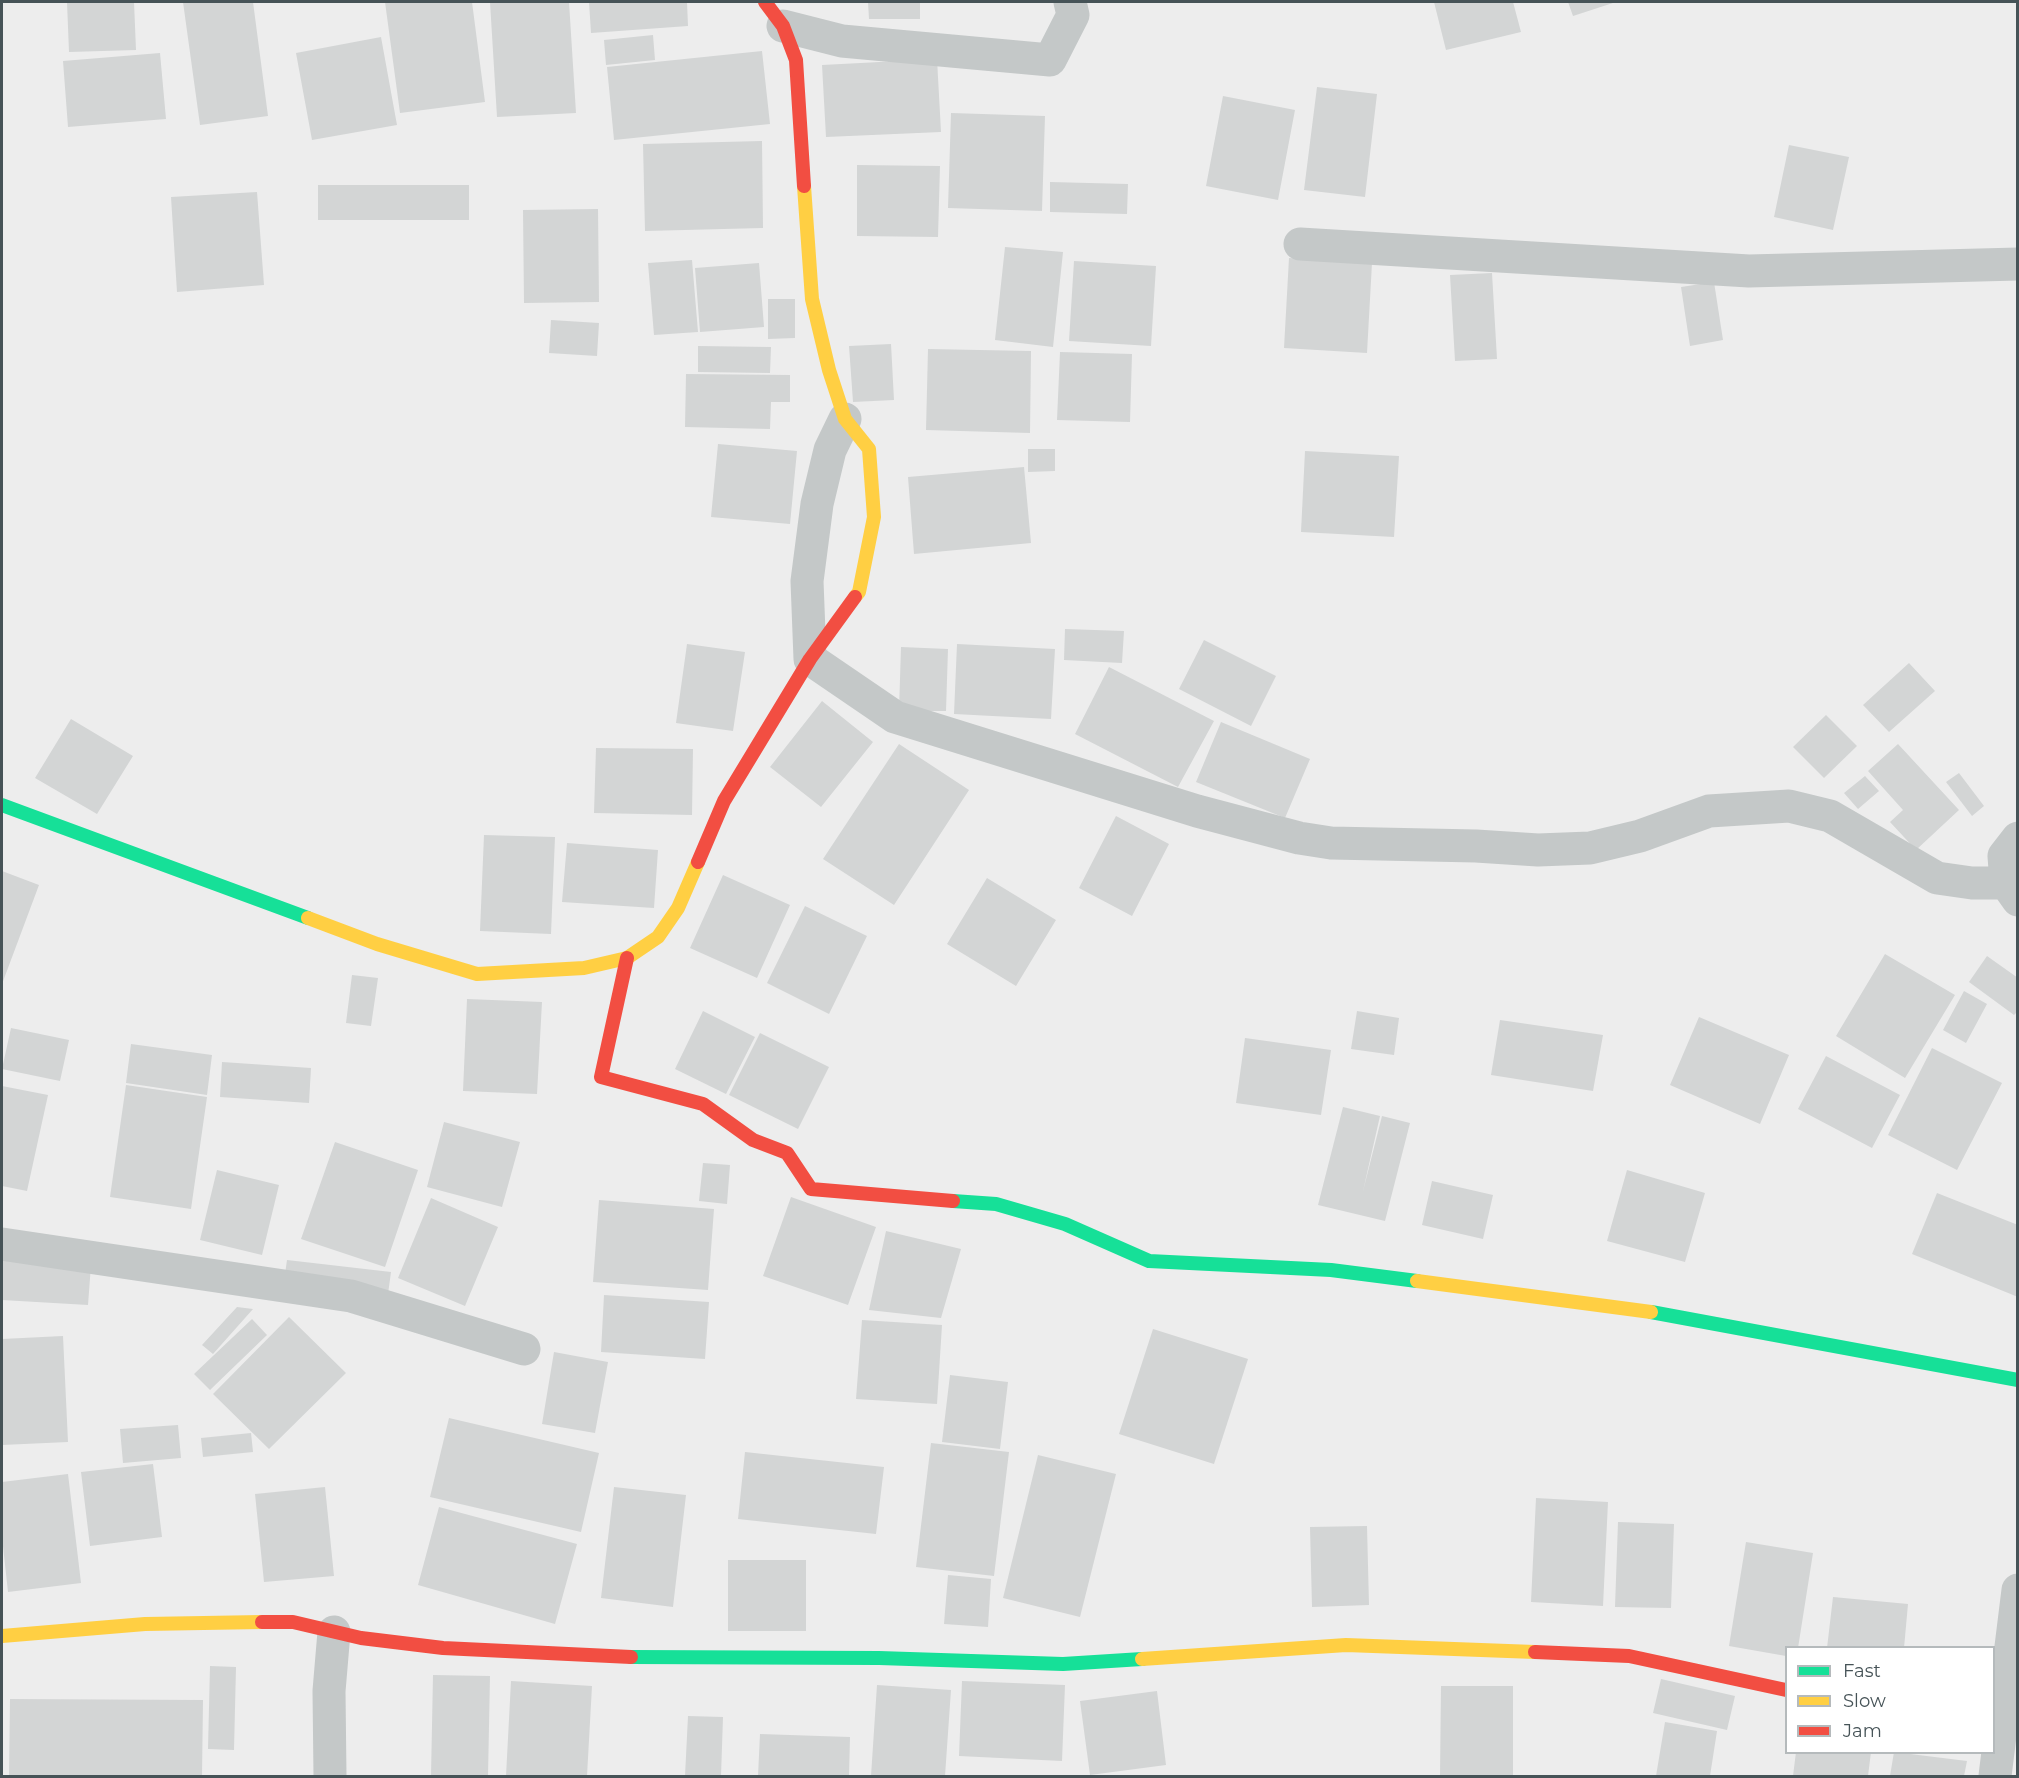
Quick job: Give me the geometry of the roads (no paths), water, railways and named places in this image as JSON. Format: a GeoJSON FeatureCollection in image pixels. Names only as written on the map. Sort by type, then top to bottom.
{"type":"FeatureCollection","features":[{"type":"Feature","properties":{"kind":"street"},"geometry":{"type":"LineString","coordinates":[[774,14],[842,41],[1050,60],[1073,15],[1070,2]]}},
{"type":"Feature","properties":{"kind":"street"},"geometry":{"type":"LineString","coordinates":[[2,805],[377,944],[477,974],[584,968],[627,958],[658,937],[678,908],[724,801],[810,659],[859,592],[874,517],[869,449],[845,419],[812,299],[796,60],[774,14]]}},
{"type":"Feature","properties":{"kind":"street"},"geometry":{"type":"LineString","coordinates":[[1300,244],[1749,271],[2018,264]]}},
{"type":"Feature","properties":{"kind":"street"},"geometry":{"type":"LineString","coordinates":[[810,659],[807,582],[817,504],[830,450],[845,419]]}},
{"type":"Feature","properties":{"kind":"street"},"geometry":{"type":"LineString","coordinates":[[810,659],[895,717],[1197,811],[1299,838],[1359,846],[1476,846],[1538,850],[1590,848],[1640,836],[1709,811],[1788,806],[1830,816],[1937,878],[2012,891],[2004,856],[2018,838]]}},
{"type":"Feature","properties":{"kind":"street"},"geometry":{"type":"LineString","coordinates":[[627,958],[602,1077],[703,1104],[753,1140],[787,1153],[811,1189],[996,1204],[1065,1224],[1149,1261],[1331,1270],[1628,1308],[2018,1380]]}},
{"type":"Feature","properties":{"kind":"street"},"geometry":{"type":"LineString","coordinates":[[2,1244],[351,1296],[525,1349]]}},
{"type":"Feature","properties":{"kind":"street"},"geometry":{"type":"LineString","coordinates":[[1995,1776],[1999,1691],[2018,1590]]}},
{"type":"Feature","properties":{"kind":"street"},"geometry":{"type":"LineString","coordinates":[[2,1636],[145,1624],[293,1622],[361,1638],[443,1648],[661,1658],[879,1658],[1063,1664],[1346,1645],[1629,1656],[1785,1690]]}},
{"type":"Feature","properties":{"kind":"street"},"geometry":{"type":"LineString","coordinates":[[330,1776],[328,1691],[334,1632]]}}]}
